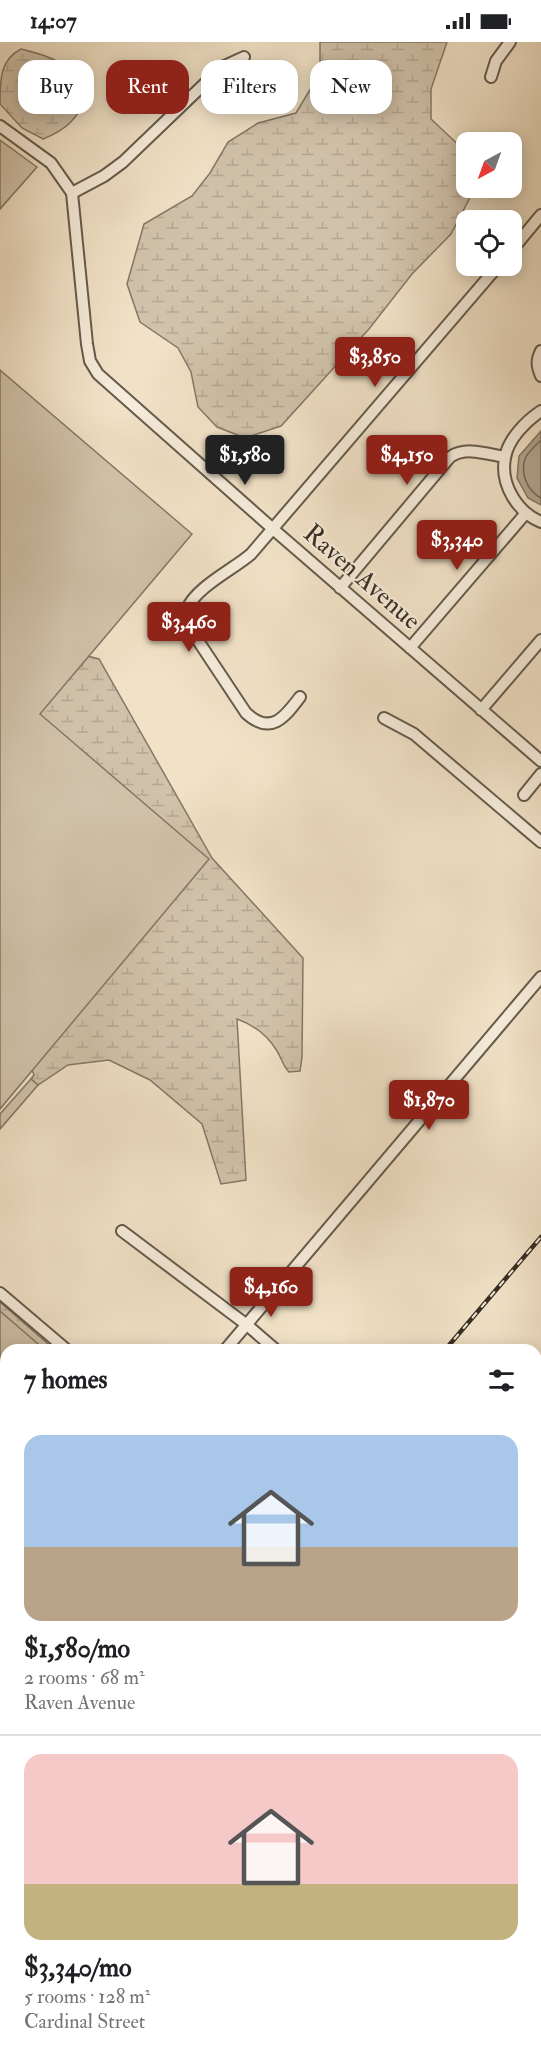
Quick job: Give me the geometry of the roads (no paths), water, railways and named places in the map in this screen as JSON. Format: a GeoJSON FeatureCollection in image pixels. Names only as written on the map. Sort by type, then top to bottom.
{"type":"FeatureCollection","features":[{"type":"Feature","properties":{"kind":"street"},"geometry":{"type":"LineString","coordinates":[[491,76],[496,62],[510,42]]}},
{"type":"Feature","properties":{"kind":"street"},"geometry":{"type":"LineString","coordinates":[[72,193],[104,176],[123,162],[222,67],[244,57]]}},
{"type":"Feature","properties":{"kind":"street","name":"Raven Avenue"},"geometry":{"type":"LineString","coordinates":[[0,126],[51,163],[72,193],[87,344],[90,361],[98,374],[273,530],[541,761]]}},
{"type":"Feature","properties":{"kind":"street"},"geometry":{"type":"LineString","coordinates":[[522,238],[541,215]]}},
{"type":"Feature","properties":{"kind":"street"},"geometry":{"type":"LineString","coordinates":[[300,697],[282,720],[267,723],[252,718],[246,713],[189,627],[186,618],[187,609],[194,598],[243,562],[273,530],[489,276]]}},
{"type":"Feature","properties":{"kind":"street"},"geometry":{"type":"LineString","coordinates":[[541,351],[537,358],[541,376]]}},
{"type":"Feature","properties":{"kind":"street"},"geometry":{"type":"LineString","coordinates":[[541,411],[529,420],[510,444],[505,457],[504,469],[510,491],[516,502],[526,513],[541,522]]}},
{"type":"Feature","properties":{"kind":"street"},"geometry":{"type":"LineString","coordinates":[[340,588],[450,457],[457,452],[468,451],[505,457]]}},
{"type":"Feature","properties":{"kind":"street"},"geometry":{"type":"LineString","coordinates":[[410,648],[526,513]]}},
{"type":"Feature","properties":{"kind":"street"},"geometry":{"type":"LineString","coordinates":[[481,710],[541,640]]}},
{"type":"Feature","properties":{"kind":"street"},"geometry":{"type":"LineString","coordinates":[[384,718],[414,734],[541,842]]}},
{"type":"Feature","properties":{"kind":"street"},"geometry":{"type":"LineString","coordinates":[[524,795],[541,774]]}},
{"type":"Feature","properties":{"kind":"street"},"geometry":{"type":"LineString","coordinates":[[230,1344],[541,977]]}},
{"type":"Feature","properties":{"kind":"street"},"geometry":{"type":"LineString","coordinates":[[122,1231],[269,1344]]}},
{"type":"Feature","properties":{"kind":"street"},"geometry":{"type":"LineString","coordinates":[[0,1293],[60,1344]]}},
{"type":"Feature","properties":{"kind":"water"},"geometry":{"type":"Polygon","coordinates":[[[541,431],[541,505],[528,498],[517,478],[519,456],[541,431]]]}},
{"type":"Feature","properties":{"kind":"railway"},"geometry":{"type":"LineString","coordinates":[[450,1344],[541,1237]]}}]}
